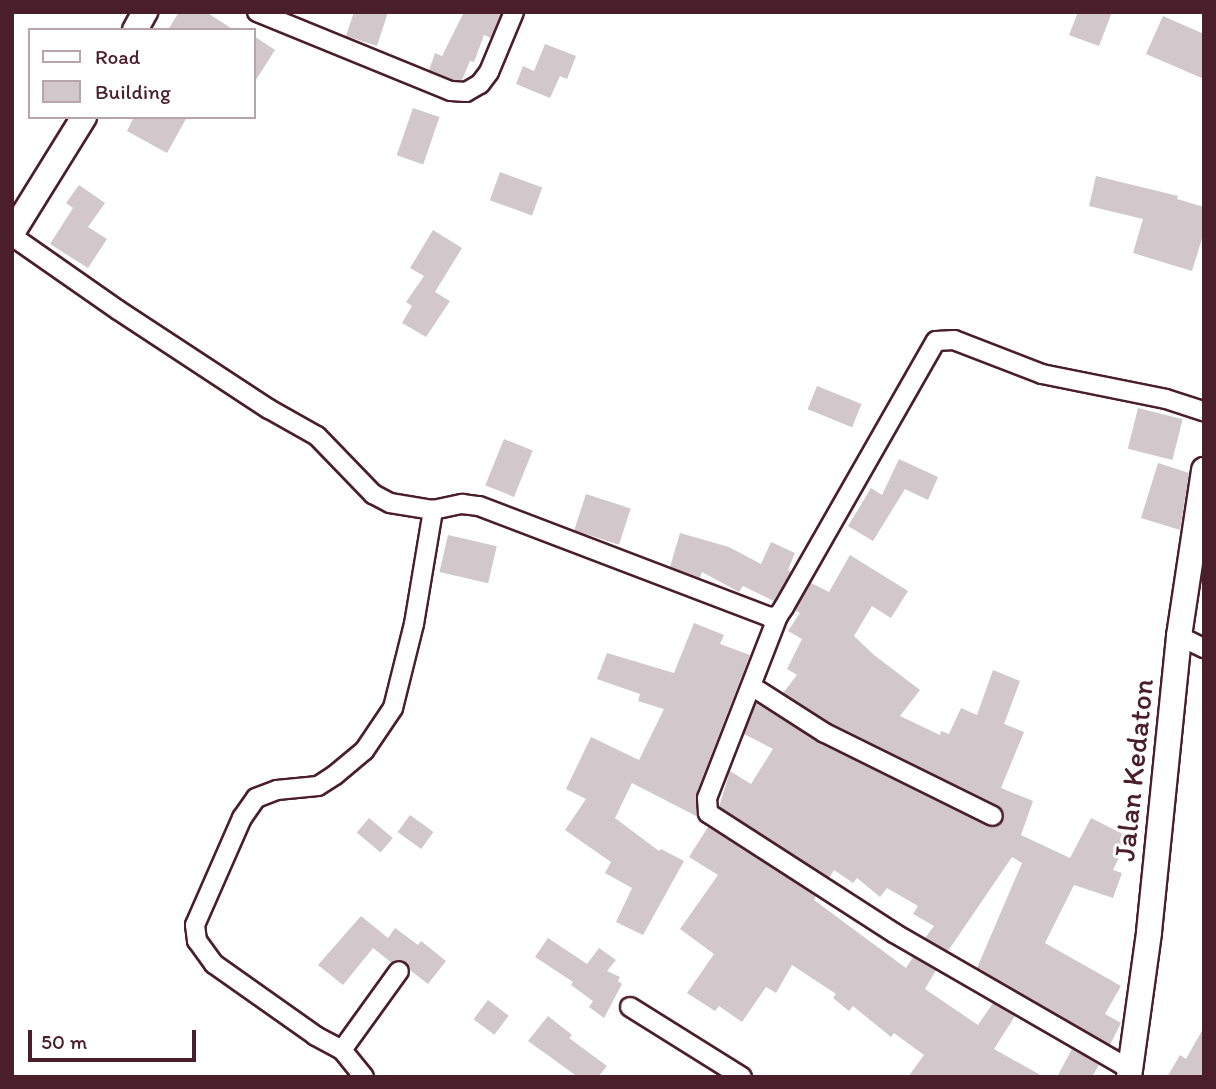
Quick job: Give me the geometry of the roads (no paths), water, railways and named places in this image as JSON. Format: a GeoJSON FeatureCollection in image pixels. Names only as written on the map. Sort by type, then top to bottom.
{"type":"FeatureCollection","features":[{"type":"Feature","properties":{"kind":"street"},"geometry":{"type":"LineString","coordinates":[[136,28],[145,12]]}},
{"type":"Feature","properties":{"kind":"street"},"geometry":{"type":"LineString","coordinates":[[257,12],[451,91],[466,92],[480,84],[489,72],[514,12]]}},
{"type":"Feature","properties":{"kind":"street"},"geometry":{"type":"LineString","coordinates":[[83,119],[12,235],[130,318],[317,436],[373,494],[390,503],[433,510],[462,504],[479,506],[760,615],[778,616]]}},
{"type":"Feature","properties":{"kind":"street"},"geometry":{"type":"LineString","coordinates":[[1130,1074],[894,933],[708,813],[707,798],[778,616],[936,341],[954,340],[1042,374],[1134,392],[1204,411]]}},
{"type":"Feature","properties":{"kind":"street","name":"Jalan Kedaton"},"geometry":{"type":"LineString","coordinates":[[1130,1074],[1149,932],[1180,636],[1204,470]]}},
{"type":"Feature","properties":{"kind":"street"},"geometry":{"type":"LineString","coordinates":[[364,1077],[342,1050],[316,1036],[214,964],[197,942],[195,925],[242,818],[256,798],[277,790],[318,786],[335,775],[364,751],[393,708],[411,635],[433,510]]}},
{"type":"Feature","properties":{"kind":"street"},"geometry":{"type":"LineString","coordinates":[[1180,636],[1204,648]]}},
{"type":"Feature","properties":{"kind":"street"},"geometry":{"type":"LineString","coordinates":[[752,687],[825,733],[993,816]]}},
{"type":"Feature","properties":{"kind":"street"},"geometry":{"type":"LineString","coordinates":[[342,1050],[400,971]]}},
{"type":"Feature","properties":{"kind":"street"},"geometry":{"type":"LineString","coordinates":[[630,1007],[742,1077]]}}]}
